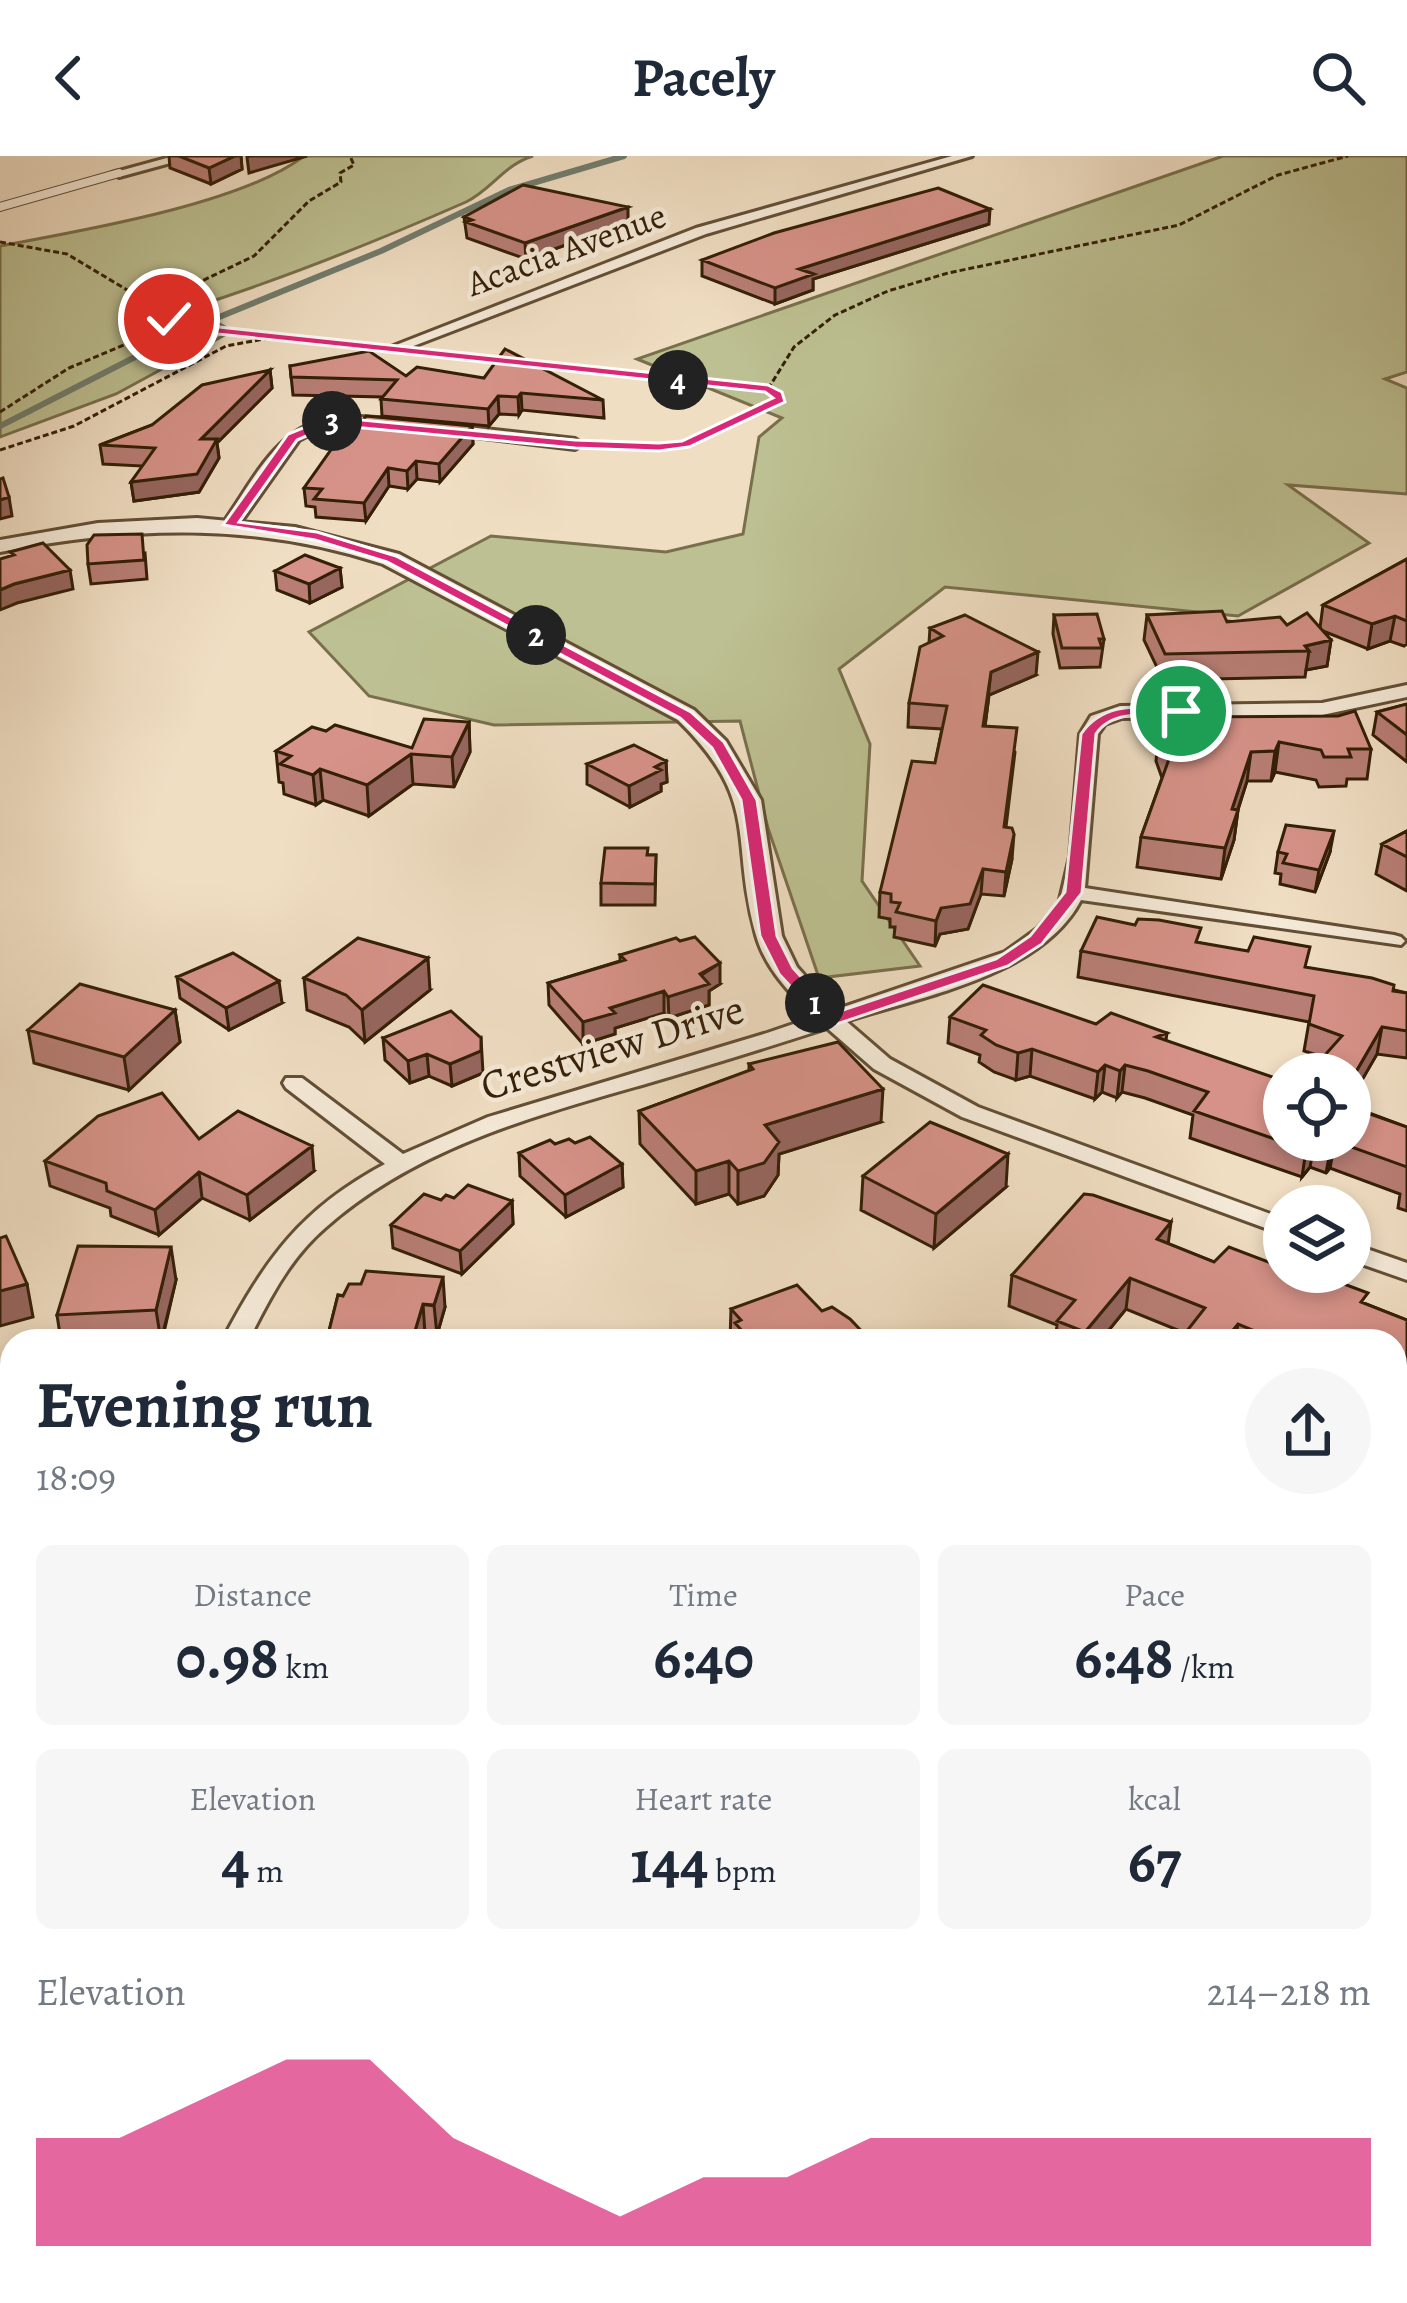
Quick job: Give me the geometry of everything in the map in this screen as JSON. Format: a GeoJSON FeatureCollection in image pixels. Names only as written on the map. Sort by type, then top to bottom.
{"type":"FeatureCollection","features":[{"type":"Feature","properties":{"kind":"street"},"geometry":{"type":"LineString","coordinates":[[119,173],[190,156]]}},
{"type":"Feature","properties":{"kind":"street","name":"Acacia Avenue"},"geometry":{"type":"LineString","coordinates":[[398,347],[701,231],[966,156]]}},
{"type":"Feature","properties":{"kind":"street"},"geometry":{"type":"LineString","coordinates":[[230,525],[293,437],[330,421],[575,444]]}},
{"type":"Feature","properties":{"kind":"street"},"geometry":{"type":"LineString","coordinates":[[0,546],[110,527],[230,525],[317,536],[392,559],[686,715],[718,746],[749,800],[769,936],[785,970],[831,1020],[882,1064],[954,1105],[1263,1219]]}},
{"type":"Feature","properties":{"kind":"street"},"geometry":{"type":"LineString","coordinates":[[1394,941],[1074,893],[1089,734],[1098,719],[1120,712],[1322,709],[1407,692]]}},
{"type":"Feature","properties":{"kind":"street","name":"Crestview Drive"},"geometry":{"type":"LineString","coordinates":[[241,1329],[256,1297],[293,1246],[342,1202],[399,1163],[482,1128],[1002,962],[1050,927],[1074,893]]}},
{"type":"Feature","properties":{"kind":"street"},"geometry":{"type":"LineString","coordinates":[[294,1083],[399,1163]]}},
{"type":"Feature","properties":{"kind":"street"},"geometry":{"type":"LineString","coordinates":[[1371,1259],[1407,1272]]}},
{"type":"Feature","properties":{"kind":"lane"},"geometry":{"type":"LineString","coordinates":[[0,207],[119,173]]}},
{"type":"Feature","properties":{"kind":"path"},"geometry":{"type":"LineString","coordinates":[[0,412],[69,368],[167,327],[170,308],[183,290],[254,256],[310,201],[341,182],[340,173],[354,165],[350,156]]}},
{"type":"Feature","properties":{"kind":"path"},"geometry":{"type":"LineString","coordinates":[[768,389],[778,362],[804,333],[874,298],[984,266],[1178,225],[1273,177],[1348,156]]}},
{"type":"Feature","properties":{"kind":"path"},"geometry":{"type":"LineString","coordinates":[[0,242],[68,254],[189,327],[768,389],[781,400],[684,444],[638,448],[575,444]]}},
{"type":"Feature","properties":{"kind":"path"},"geometry":{"type":"LineString","coordinates":[[0,450],[74,426],[226,346],[274,337]]}},
{"type":"Feature","properties":{"kind":"green space"},"geometry":{"type":"Polygon","coordinates":[[[304,156],[533,156],[466,202],[330,259],[191,308],[232,331],[116,394],[0,437],[0,246],[202,202],[276,173],[304,156]]]}},
{"type":"Feature","properties":{"kind":"green space"},"geometry":{"type":"Polygon","coordinates":[[[1223,156],[1407,156],[1407,372],[1385,379],[1407,388],[1407,494],[1288,485],[1369,543],[1238,616],[945,587],[839,669],[870,744],[862,881],[920,966],[819,978],[768,828],[740,721],[494,725],[369,696],[309,632],[491,536],[666,552],[743,534],[759,437],[782,418],[637,359],[1223,156]]]}},
{"type":"Feature","properties":{"kind":"building"},"geometry":{"type":"Polygon","coordinates":[[[179,156],[235,156],[209,168],[179,156]]]}},
{"type":"Feature","properties":{"kind":"building"},"geometry":{"type":"Polygon","coordinates":[[[523,185],[628,207],[525,243],[466,222],[472,220],[464,217],[523,185]]]}},
{"type":"Feature","properties":{"kind":"building"},"geometry":{"type":"Polygon","coordinates":[[[938,188],[990,209],[799,269],[814,274],[775,288],[702,260],[774,233],[938,188]]]}},
{"type":"Feature","properties":{"kind":"building"},"geometry":{"type":"Polygon","coordinates":[[[505,349],[603,400],[521,393],[498,396],[488,409],[381,399],[397,380],[291,377],[290,366],[369,351],[406,376],[417,367],[484,378],[505,349]]]}},
{"type":"Feature","properties":{"kind":"building"},"geometry":{"type":"Polygon","coordinates":[[[270,370],[201,439],[217,439],[197,474],[131,482],[155,448],[100,445],[152,425],[202,385],[270,370]]]}},
{"type":"Feature","properties":{"kind":"building"},"geometry":{"type":"Polygon","coordinates":[[[366,416],[472,426],[439,464],[416,461],[407,471],[388,468],[364,503],[314,499],[322,489],[304,488],[345,430],[356,429],[366,416]]]}},
{"type":"Feature","properties":{"kind":"building"},"geometry":{"type":"Polygon","coordinates":[[[0,479],[9,497],[0,500],[0,479]]]}},
{"type":"Feature","properties":{"kind":"building"},"geometry":{"type":"Polygon","coordinates":[[[142,534],[144,560],[88,564],[87,545],[94,535],[142,534]]]}},
{"type":"Feature","properties":{"kind":"building"},"geometry":{"type":"Polygon","coordinates":[[[43,543],[70,570],[0,590],[0,559],[43,543]]]}},
{"type":"Feature","properties":{"kind":"building"},"geometry":{"type":"Polygon","coordinates":[[[305,555],[340,568],[309,584],[275,571],[305,555]]]}},
{"type":"Feature","properties":{"kind":"building"},"geometry":{"type":"Polygon","coordinates":[[[1407,559],[1407,621],[1395,616],[1372,624],[1323,605],[1407,559]]]}},
{"type":"Feature","properties":{"kind":"building"},"geometry":{"type":"Polygon","coordinates":[[[1222,611],[1227,622],[1280,617],[1287,625],[1307,613],[1331,640],[1305,646],[1309,651],[1165,654],[1147,615],[1222,611]]]}},
{"type":"Feature","properties":{"kind":"building"},"geometry":{"type":"Polygon","coordinates":[[[1097,614],[1102,648],[1062,648],[1054,615],[1097,614]]]}},
{"type":"Feature","properties":{"kind":"building"},"geometry":{"type":"Polygon","coordinates":[[[965,615],[1038,652],[991,672],[983,726],[1017,728],[1004,827],[1012,828],[1014,834],[1006,872],[983,869],[970,904],[941,908],[936,921],[896,912],[900,903],[880,892],[912,761],[935,763],[947,706],[909,703],[920,647],[943,636],[930,628],[965,615]]]}},
{"type":"Feature","properties":{"kind":"building"},"geometry":{"type":"Polygon","coordinates":[[[1407,704],[1407,735],[1377,712],[1407,704]]]}},
{"type":"Feature","properties":{"kind":"building"},"geometry":{"type":"Polygon","coordinates":[[[1355,711],[1371,749],[1348,749],[1351,757],[1324,757],[1321,750],[1279,742],[1275,751],[1251,752],[1225,848],[1141,837],[1169,759],[1159,732],[1184,729],[1181,717],[1338,716],[1355,711]]]}},
{"type":"Feature","properties":{"kind":"building"},"geometry":{"type":"Polygon","coordinates":[[[424,719],[469,722],[452,757],[411,754],[367,785],[320,769],[313,775],[280,764],[291,756],[276,751],[312,727],[326,731],[335,725],[412,748],[424,719]]]}},
{"type":"Feature","properties":{"kind":"building"},"geometry":{"type":"Polygon","coordinates":[[[634,745],[666,761],[655,767],[661,770],[629,786],[587,764],[634,745]]]}},
{"type":"Feature","properties":{"kind":"building"},"geometry":{"type":"Polygon","coordinates":[[[1286,825],[1334,831],[1319,870],[1283,863],[1287,854],[1278,852],[1286,825]]]}},
{"type":"Feature","properties":{"kind":"building"},"geometry":{"type":"Polygon","coordinates":[[[1407,831],[1407,857],[1382,844],[1407,831]]]}},
{"type":"Feature","properties":{"kind":"building"},"geometry":{"type":"Polygon","coordinates":[[[605,848],[648,848],[647,855],[656,855],[655,884],[601,883],[605,848]]]}},
{"type":"Feature","properties":{"kind":"building"},"geometry":{"type":"Polygon","coordinates":[[[1097,917],[1135,925],[1138,919],[1201,928],[1196,942],[1248,951],[1254,937],[1310,947],[1305,967],[1372,978],[1394,985],[1393,991],[1407,993],[1407,1031],[1382,1027],[1367,1053],[1327,1053],[1342,1036],[1309,1024],[1314,996],[1081,951],[1097,917]]]}},
{"type":"Feature","properties":{"kind":"building"},"geometry":{"type":"Polygon","coordinates":[[[695,937],[720,963],[700,974],[709,984],[668,997],[664,991],[583,1022],[548,983],[625,960],[620,955],[695,937]]]}},
{"type":"Feature","properties":{"kind":"building"},"geometry":{"type":"Polygon","coordinates":[[[358,938],[428,958],[362,1010],[346,995],[304,978],[358,938]]]}},
{"type":"Feature","properties":{"kind":"building"},"geometry":{"type":"Polygon","coordinates":[[[233,953],[279,981],[226,1008],[177,977],[233,953]]]}},
{"type":"Feature","properties":{"kind":"building"},"geometry":{"type":"Polygon","coordinates":[[[80,984],[175,1010],[124,1057],[28,1030],[80,984]]]}},
{"type":"Feature","properties":{"kind":"building"},"geometry":{"type":"Polygon","coordinates":[[[983,985],[1096,1024],[1111,1013],[1167,1033],[1156,1037],[1263,1074],[1263,1135],[1194,1111],[1208,1092],[1125,1065],[1120,1071],[1105,1065],[1098,1072],[1032,1049],[1018,1053],[981,1035],[986,1030],[950,1017],[983,985]]]}},
{"type":"Feature","properties":{"kind":"building"},"geometry":{"type":"Polygon","coordinates":[[[451,1011],[481,1038],[481,1051],[450,1064],[427,1054],[408,1061],[383,1038],[451,1011]]]}},
{"type":"Feature","properties":{"kind":"building"},"geometry":{"type":"Polygon","coordinates":[[[838,1042],[883,1089],[765,1125],[779,1142],[764,1163],[738,1171],[729,1161],[696,1171],[639,1111],[753,1069],[749,1064],[838,1042]]]}},
{"type":"Feature","properties":{"kind":"building"},"geometry":{"type":"Polygon","coordinates":[[[162,1093],[199,1139],[238,1111],[312,1146],[247,1195],[199,1172],[155,1210],[107,1191],[106,1183],[45,1161],[98,1116],[162,1093]]]}},
{"type":"Feature","properties":{"kind":"building"},"geometry":{"type":"Polygon","coordinates":[[[1371,1114],[1407,1127],[1407,1167],[1371,1154],[1371,1114]]]}},
{"type":"Feature","properties":{"kind":"building"},"geometry":{"type":"Polygon","coordinates":[[[930,1122],[1008,1154],[936,1214],[863,1176],[930,1122]]]}},
{"type":"Feature","properties":{"kind":"building"},"geometry":{"type":"Polygon","coordinates":[[[590,1137],[622,1164],[565,1195],[519,1153],[550,1140],[575,1143],[590,1137]]]}},
{"type":"Feature","properties":{"kind":"building"},"geometry":{"type":"Polygon","coordinates":[[[468,1185],[512,1201],[460,1251],[391,1225],[424,1194],[441,1200],[446,1195],[454,1198],[468,1185]]]}},
{"type":"Feature","properties":{"kind":"building"},"geometry":{"type":"Polygon","coordinates":[[[1084,1194],[1171,1222],[1157,1239],[1214,1262],[1229,1247],[1263,1260],[1263,1293],[1368,1293],[1361,1302],[1407,1320],[1407,1329],[1250,1329],[1238,1324],[1234,1329],[1188,1329],[1205,1308],[1130,1278],[1088,1329],[1077,1329],[1057,1321],[1075,1300],[1012,1275],[1084,1194]]]}},
{"type":"Feature","properties":{"kind":"building"},"geometry":{"type":"Polygon","coordinates":[[[6,1236],[27,1284],[0,1291],[0,1238],[6,1236]]]}},
{"type":"Feature","properties":{"kind":"building"},"geometry":{"type":"Polygon","coordinates":[[[78,1246],[171,1247],[156,1310],[57,1315],[78,1246]]]}},
{"type":"Feature","properties":{"kind":"building"},"geometry":{"type":"Polygon","coordinates":[[[366,1271],[443,1277],[434,1305],[423,1304],[416,1329],[330,1329],[338,1295],[343,1296],[349,1284],[361,1284],[366,1271]]]}},
{"type":"Feature","properties":{"kind":"building"},"geometry":{"type":"Polygon","coordinates":[[[797,1285],[822,1311],[832,1307],[860,1329],[740,1329],[735,1323],[741,1320],[731,1309],[797,1285]]]}},
{"type":"Feature","properties":{"kind":"waterway"},"geometry":{"type":"LineString","coordinates":[[202,324],[381,251],[509,190],[624,156]]}},
{"type":"Feature","properties":{"kind":"waterway"},"geometry":{"type":"LineString","coordinates":[[0,426],[186,331]]}},
{"type":"Feature","properties":{"kind":"route"},"geometry":{"type":"LineString","coordinates":[[169,319],[189,327],[768,389],[777,395],[781,400],[734,424],[684,444],[659,447],[575,444],[330,421],[293,437],[230,525],[317,536],[392,559],[686,715],[718,746],[749,800],[769,936],[785,970],[831,1020],[1002,962],[1036,940],[1074,893],[1089,734],[1098,719],[1120,712],[1181,711]]}}]}
